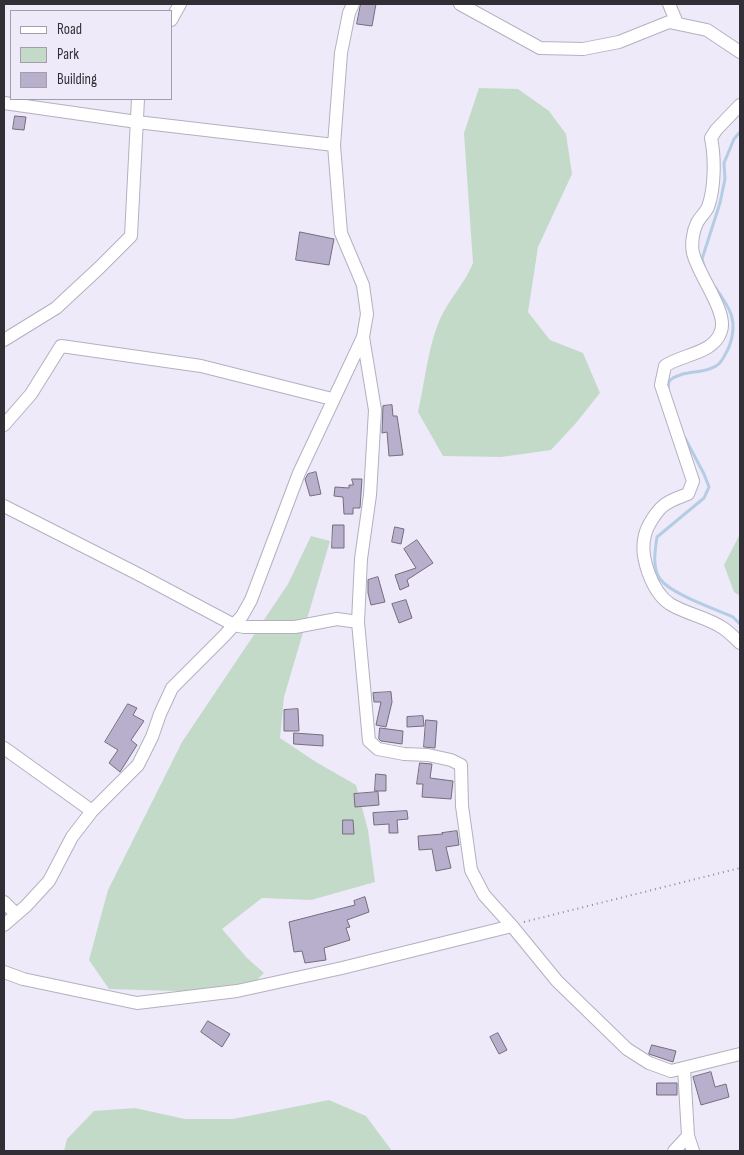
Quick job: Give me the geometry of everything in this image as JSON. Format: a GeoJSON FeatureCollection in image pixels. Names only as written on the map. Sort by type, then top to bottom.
{"type":"FeatureCollection","features":[{"type":"Feature","properties":{"kind":"street"},"geometry":{"type":"LineString","coordinates":[[172,18],[180,4]]}},
{"type":"Feature","properties":{"kind":"street"},"geometry":{"type":"LineString","coordinates":[[4,925],[49,881],[72,837],[92,811],[138,765],[172,688],[242,616],[251,600],[299,473],[332,399],[363,337],[367,314],[363,285],[340,233],[334,146],[341,53],[349,13],[353,4]]}},
{"type":"Feature","properties":{"kind":"street"},"geometry":{"type":"LineString","coordinates":[[460,4],[540,48],[583,49],[619,42],[669,22],[707,30],[740,52]]}},
{"type":"Feature","properties":{"kind":"street"},"geometry":{"type":"LineString","coordinates":[[669,4],[677,23]]}},
{"type":"Feature","properties":{"kind":"street"},"geometry":{"type":"LineString","coordinates":[[4,340],[56,308],[131,236],[138,100]]}},
{"type":"Feature","properties":{"kind":"street"},"geometry":{"type":"LineString","coordinates":[[4,103],[137,122],[334,146]]}},
{"type":"Feature","properties":{"kind":"street"},"geometry":{"type":"LineString","coordinates":[[740,105],[716,130],[712,138],[714,149],[711,192],[708,207],[697,224],[693,237],[693,252],[721,316],[723,326],[721,333],[708,348],[672,361],[664,366],[662,374],[661,385],[666,403],[693,481],[688,494],[664,506],[654,517],[645,534],[644,544],[645,565],[662,597],[670,604],[723,628],[740,643]]}},
{"type":"Feature","properties":{"kind":"street"},"geometry":{"type":"LineString","coordinates":[[363,337],[375,410],[370,495],[361,559],[358,622],[368,741],[378,749],[404,754],[428,755],[452,760],[461,765],[462,806],[471,870],[484,895],[512,926],[557,982],[627,1049],[649,1063],[671,1071],[740,1054]]}},
{"type":"Feature","properties":{"kind":"street"},"geometry":{"type":"LineString","coordinates":[[4,425],[31,394],[61,346],[201,366],[332,399]]}},
{"type":"Feature","properties":{"kind":"street"},"geometry":{"type":"LineString","coordinates":[[4,506],[234,625],[244,627],[295,627],[337,619],[358,622]]}},
{"type":"Feature","properties":{"kind":"street"},"geometry":{"type":"LineString","coordinates":[[4,748],[92,811]]}},
{"type":"Feature","properties":{"kind":"street"},"geometry":{"type":"LineString","coordinates":[[4,902],[16,914]]}},
{"type":"Feature","properties":{"kind":"street"},"geometry":{"type":"LineString","coordinates":[[4,972],[22,979],[137,1003],[237,991],[342,968],[512,926]]}},
{"type":"Feature","properties":{"kind":"street"},"geometry":{"type":"LineString","coordinates":[[684,1068],[688,1136],[693,1151]]}},
{"type":"Feature","properties":{"kind":"street"},"geometry":{"type":"LineString","coordinates":[[674,1151],[688,1136]]}},
{"type":"Feature","properties":{"kind":"path"},"geometry":{"type":"LineString","coordinates":[[512,926],[740,868]]}},
{"type":"Feature","properties":{"kind":"green space"},"geometry":{"type":"Polygon","coordinates":[[[479,88],[518,89],[549,111],[566,134],[572,174],[538,247],[528,312],[550,340],[583,353],[600,393],[551,450],[501,457],[443,456],[418,412],[430,351],[441,317],[473,263],[464,133],[479,88]]]}},
{"type":"Feature","properties":{"kind":"green space"},"geometry":{"type":"Polygon","coordinates":[[[740,534],[740,596],[734,592],[724,565],[740,534]]]}},
{"type":"Feature","properties":{"kind":"green space"},"geometry":{"type":"Polygon","coordinates":[[[311,536],[330,541],[284,697],[280,738],[356,785],[368,830],[375,882],[311,900],[262,898],[222,929],[247,958],[264,973],[246,991],[210,992],[109,989],[89,960],[108,890],[182,742],[288,584],[311,536]]]}},
{"type":"Feature","properties":{"kind":"green space"},"geometry":{"type":"Polygon","coordinates":[[[329,1100],[366,1116],[392,1151],[64,1151],[67,1139],[94,1111],[135,1108],[185,1119],[233,1119],[329,1100]]]}},
{"type":"Feature","properties":{"kind":"building"},"geometry":{"type":"Polygon","coordinates":[[[361,4],[376,4],[372,26],[357,24],[361,4]]]}},
{"type":"Feature","properties":{"kind":"building"},"geometry":{"type":"Polygon","coordinates":[[[15,116],[26,117],[24,130],[13,129],[15,116]]]}},
{"type":"Feature","properties":{"kind":"building"},"geometry":{"type":"Polygon","coordinates":[[[300,232],[334,239],[329,265],[296,260],[300,232]]]}},
{"type":"Feature","properties":{"kind":"building"},"geometry":{"type":"Polygon","coordinates":[[[392,405],[393,416],[397,416],[403,455],[389,456],[387,432],[382,433],[383,406],[392,405]]]}},
{"type":"Feature","properties":{"kind":"building"},"geometry":{"type":"Polygon","coordinates":[[[316,472],[321,494],[310,496],[305,479],[308,474],[316,472]]]}},
{"type":"Feature","properties":{"kind":"building"},"geometry":{"type":"Polygon","coordinates":[[[352,479],[362,479],[360,508],[353,508],[353,514],[344,514],[343,497],[334,496],[335,487],[349,488],[349,485],[353,485],[352,479]]]}},
{"type":"Feature","properties":{"kind":"building"},"geometry":{"type":"Polygon","coordinates":[[[333,525],[344,525],[344,548],[332,548],[333,525]]]}},
{"type":"Feature","properties":{"kind":"building"},"geometry":{"type":"Polygon","coordinates":[[[395,527],[404,529],[401,544],[392,542],[395,527]]]}},
{"type":"Feature","properties":{"kind":"building"},"geometry":{"type":"Polygon","coordinates":[[[417,540],[433,563],[407,580],[409,586],[400,590],[395,575],[416,568],[404,549],[417,540]]]}},
{"type":"Feature","properties":{"kind":"building"},"geometry":{"type":"Polygon","coordinates":[[[378,577],[385,602],[371,605],[368,593],[368,580],[378,577]]]}},
{"type":"Feature","properties":{"kind":"building"},"geometry":{"type":"Polygon","coordinates":[[[406,600],[412,618],[399,623],[392,604],[406,600]]]}},
{"type":"Feature","properties":{"kind":"building"},"geometry":{"type":"Polygon","coordinates":[[[391,692],[392,702],[386,727],[376,725],[381,702],[374,702],[373,693],[391,692]]]}},
{"type":"Feature","properties":{"kind":"building"},"geometry":{"type":"Polygon","coordinates":[[[128,704],[137,708],[133,715],[144,721],[131,740],[137,745],[120,772],[109,763],[118,750],[105,742],[128,704]]]}},
{"type":"Feature","properties":{"kind":"building"},"geometry":{"type":"Polygon","coordinates":[[[298,709],[299,731],[284,731],[284,710],[298,709]]]}},
{"type":"Feature","properties":{"kind":"building"},"geometry":{"type":"Polygon","coordinates":[[[423,716],[424,726],[407,727],[407,717],[423,716]]]}},
{"type":"Feature","properties":{"kind":"building"},"geometry":{"type":"Polygon","coordinates":[[[426,720],[437,721],[435,748],[424,747],[426,720]]]}},
{"type":"Feature","properties":{"kind":"building"},"geometry":{"type":"Polygon","coordinates":[[[380,728],[403,731],[402,744],[381,741],[379,739],[380,728]]]}},
{"type":"Feature","properties":{"kind":"building"},"geometry":{"type":"Polygon","coordinates":[[[294,733],[323,735],[323,746],[294,744],[294,733]]]}},
{"type":"Feature","properties":{"kind":"building"},"geometry":{"type":"Polygon","coordinates":[[[420,763],[432,764],[430,778],[453,781],[451,799],[422,797],[423,784],[417,784],[420,763]]]}},
{"type":"Feature","properties":{"kind":"building"},"geometry":{"type":"Polygon","coordinates":[[[376,774],[386,775],[386,791],[375,791],[376,774]]]}},
{"type":"Feature","properties":{"kind":"building"},"geometry":{"type":"Polygon","coordinates":[[[378,792],[379,805],[355,807],[354,794],[378,792]]]}},
{"type":"Feature","properties":{"kind":"building"},"geometry":{"type":"Polygon","coordinates":[[[407,811],[408,819],[397,820],[398,833],[389,833],[389,824],[374,825],[373,813],[407,811]]]}},
{"type":"Feature","properties":{"kind":"building"},"geometry":{"type":"Polygon","coordinates":[[[343,820],[353,820],[354,834],[343,834],[343,820]]]}},
{"type":"Feature","properties":{"kind":"building"},"geometry":{"type":"Polygon","coordinates":[[[457,831],[459,845],[446,847],[451,868],[436,871],[432,849],[419,850],[418,836],[457,831]]]}},
{"type":"Feature","properties":{"kind":"building"},"geometry":{"type":"Polygon","coordinates":[[[365,897],[369,912],[347,920],[350,927],[346,928],[350,940],[324,948],[326,960],[305,963],[302,951],[294,952],[289,922],[355,905],[354,901],[365,897]]]}},
{"type":"Feature","properties":{"kind":"building"},"geometry":{"type":"Polygon","coordinates":[[[208,1021],[230,1034],[222,1047],[201,1032],[208,1021]]]}},
{"type":"Feature","properties":{"kind":"building"},"geometry":{"type":"Polygon","coordinates":[[[498,1033],[507,1050],[499,1054],[490,1037],[498,1033]]]}},
{"type":"Feature","properties":{"kind":"building"},"geometry":{"type":"Polygon","coordinates":[[[652,1045],[676,1051],[673,1062],[649,1054],[652,1045]]]}},
{"type":"Feature","properties":{"kind":"building"},"geometry":{"type":"Polygon","coordinates":[[[711,1072],[715,1087],[726,1084],[729,1097],[701,1105],[693,1077],[711,1072]]]}},
{"type":"Feature","properties":{"kind":"building"},"geometry":{"type":"Polygon","coordinates":[[[657,1083],[677,1083],[677,1095],[657,1095],[657,1083]]]}},
{"type":"Feature","properties":{"kind":"waterway"},"geometry":{"type":"LineString","coordinates":[[704,266],[702,259],[720,203],[725,179],[724,163],[734,139],[740,132]]}},
{"type":"Feature","properties":{"kind":"waterway"},"geometry":{"type":"LineString","coordinates":[[668,390],[669,381],[674,377],[711,369],[724,358],[732,338],[733,322],[729,308],[715,287]]}},
{"type":"Feature","properties":{"kind":"waterway"},"geometry":{"type":"LineString","coordinates":[[685,438],[709,487],[704,498],[657,537],[655,559],[657,575],[666,585],[674,590],[694,601],[733,617],[740,624]]}}]}
